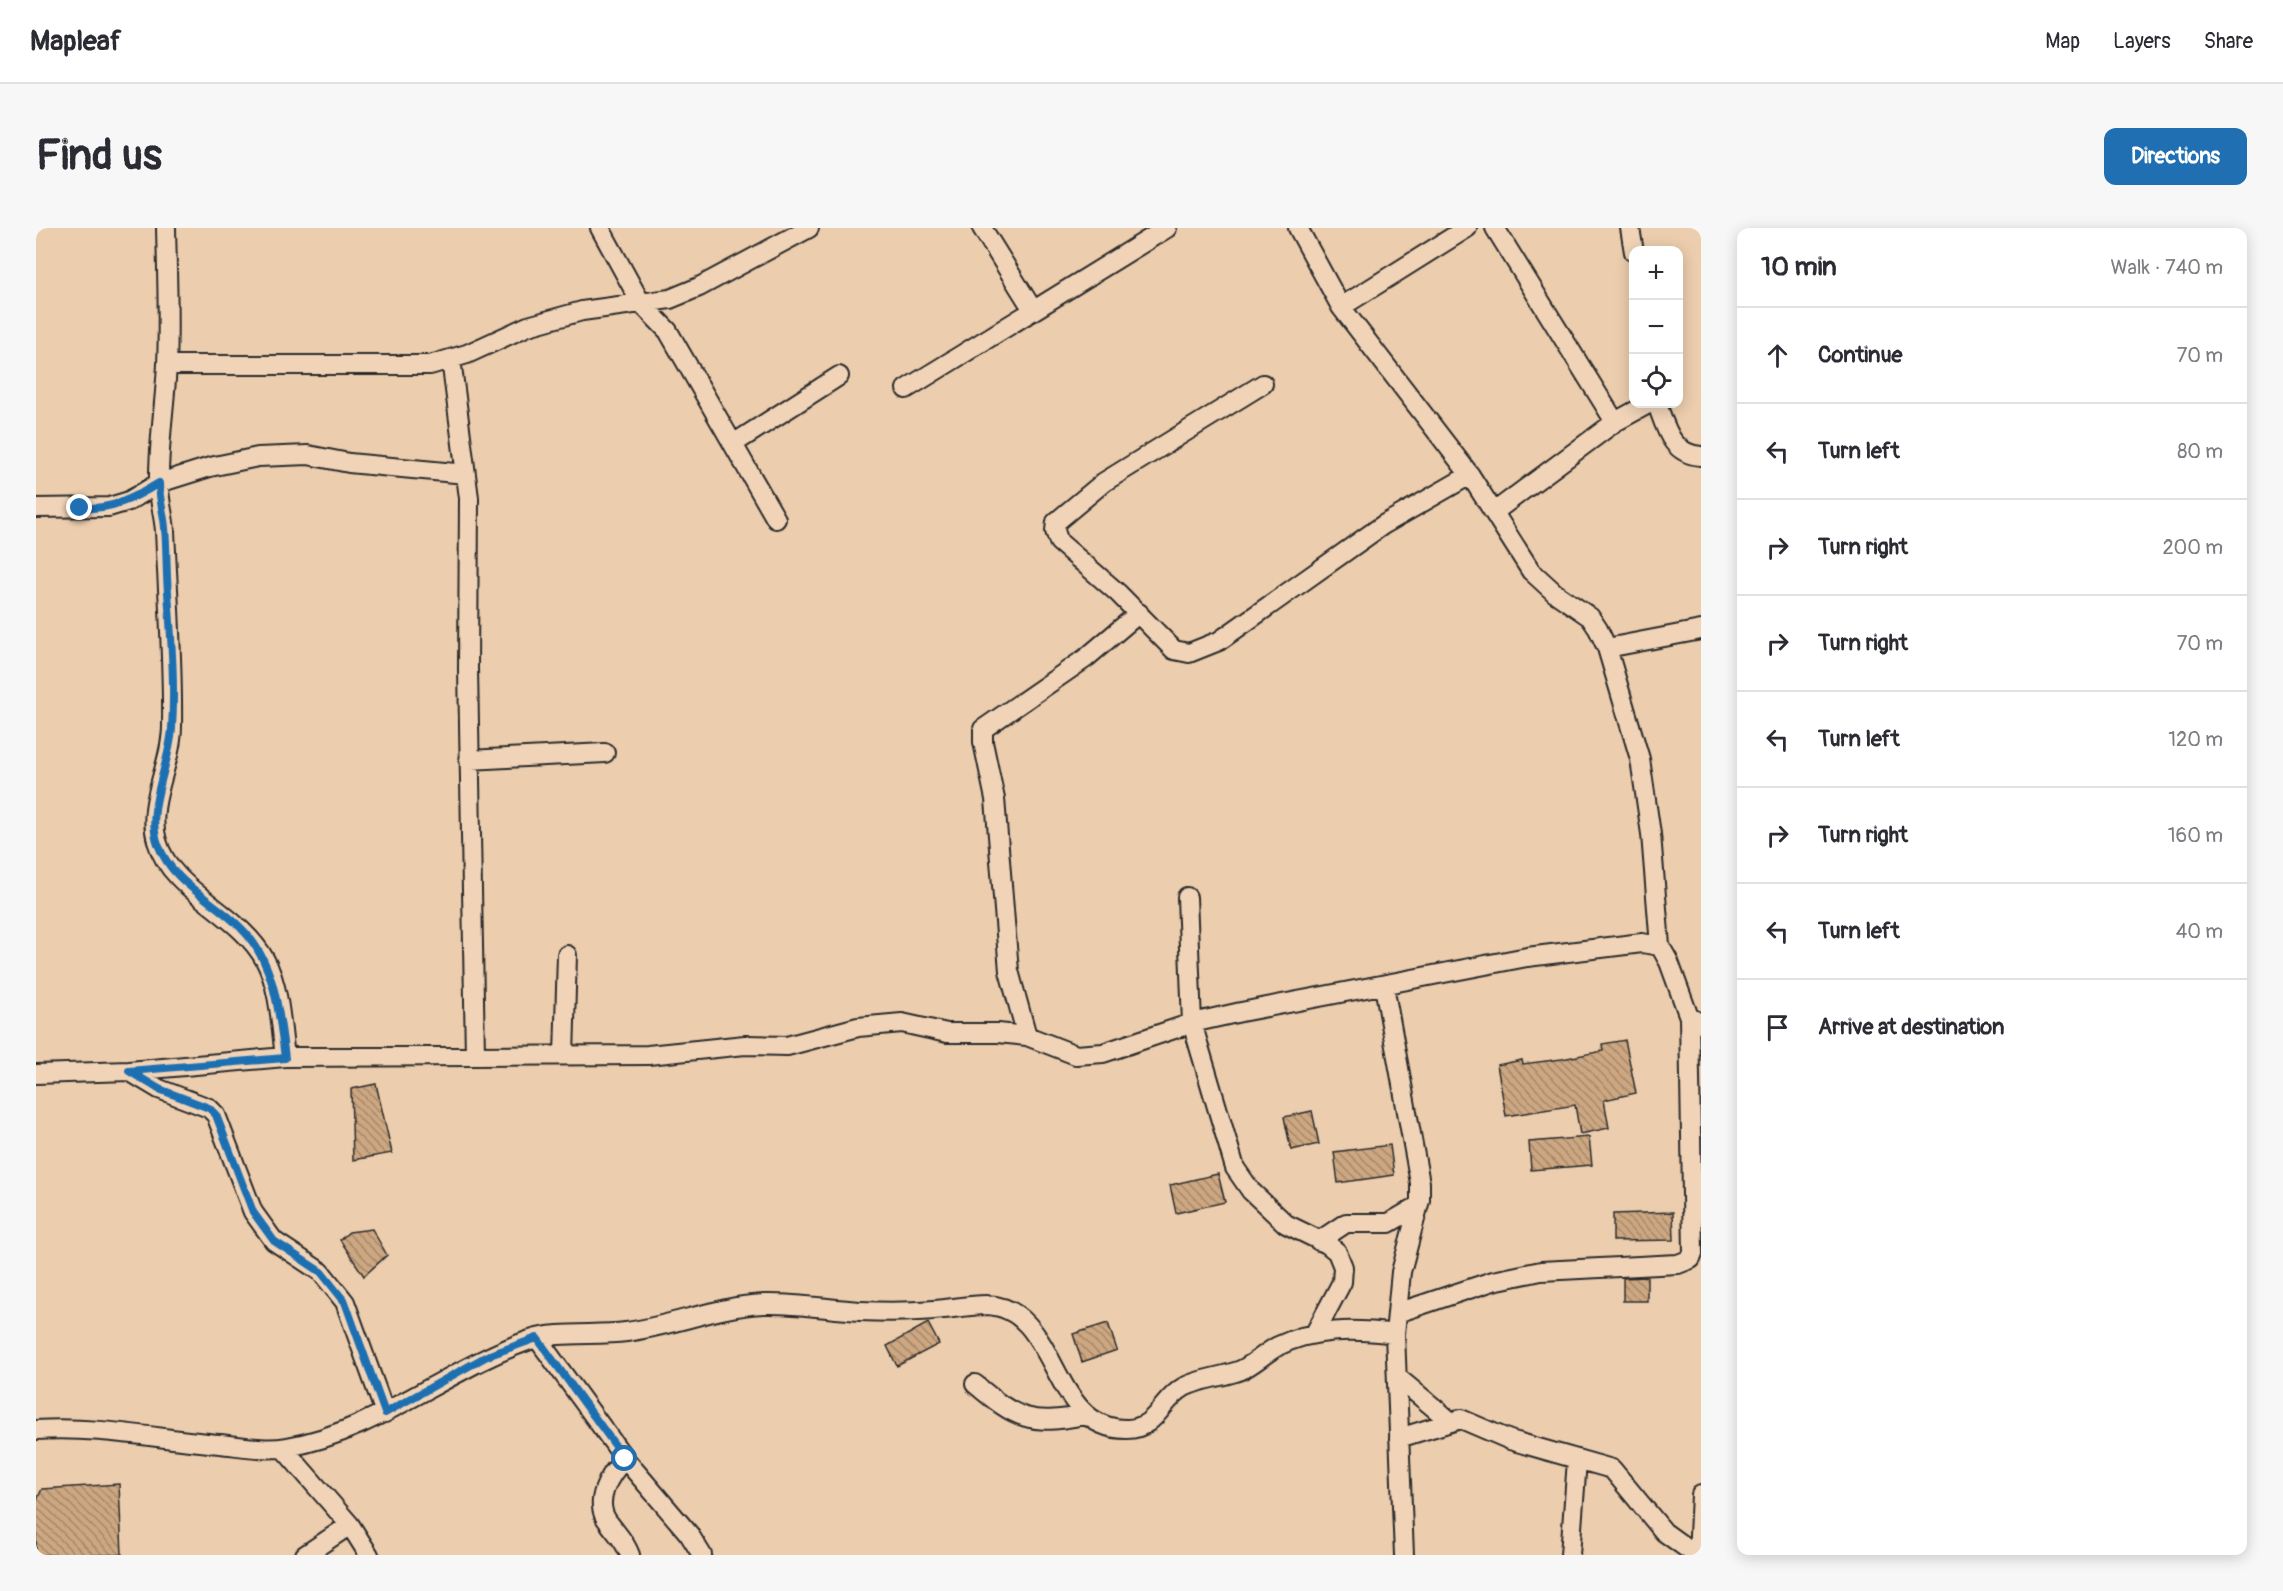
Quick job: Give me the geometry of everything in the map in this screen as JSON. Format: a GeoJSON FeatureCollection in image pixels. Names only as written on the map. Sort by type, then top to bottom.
{"type":"FeatureCollection","features":[{"type":"Feature","properties":{"kind":"street"},"geometry":{"type":"LineString","coordinates":[[166,228],[167,365],[159,483],[165,527],[172,655],[172,729],[164,777],[155,804],[154,823],[157,842],[165,860],[181,880],[241,928],[266,961],[274,987],[285,1058]]}},
{"type":"Feature","properties":{"kind":"street"},"geometry":{"type":"LineString","coordinates":[[600,228],[641,303],[668,331],[776,519]]}},
{"type":"Feature","properties":{"kind":"street"},"geometry":{"type":"LineString","coordinates":[[167,365],[430,365],[451,359],[528,326],[582,311],[670,298],[699,287],[788,232],[809,228]]}},
{"type":"Feature","properties":{"kind":"street"},"geometry":{"type":"LineString","coordinates":[[982,228],[1033,310]]}},
{"type":"Feature","properties":{"kind":"street"},"geometry":{"type":"LineString","coordinates":[[906,389],[1167,228]]}},
{"type":"Feature","properties":{"kind":"street"},"geometry":{"type":"LineString","coordinates":[[1298,228],[1341,307],[1470,475],[1532,571],[1555,593],[1590,618],[1607,648],[1640,759],[1652,846],[1660,946],[1695,1020],[1693,1254],[1691,1259],[1678,1264],[1541,1271],[1493,1281],[1397,1313]]}},
{"type":"Feature","properties":{"kind":"street"},"geometry":{"type":"LineString","coordinates":[[1341,307],[1467,228]]}},
{"type":"Feature","properties":{"kind":"street"},"geometry":{"type":"LineString","coordinates":[[1495,228],[1615,423]]}},
{"type":"Feature","properties":{"kind":"street"},"geometry":{"type":"LineString","coordinates":[[1630,228],[1633,246]]}},
{"type":"Feature","properties":{"kind":"street"},"geometry":{"type":"LineString","coordinates":[[451,359],[466,474],[470,569],[469,760],[475,1055]]}},
{"type":"Feature","properties":{"kind":"street"},"geometry":{"type":"LineString","coordinates":[[733,444],[839,376]]}},
{"type":"Feature","properties":{"kind":"street"},"geometry":{"type":"LineString","coordinates":[[1263,384],[1104,482],[1056,522],[1055,531],[1059,542],[1139,613],[1174,650],[1189,653],[1219,641],[1383,525],[1470,475]]}},
{"type":"Feature","properties":{"kind":"street"},"geometry":{"type":"LineString","coordinates":[[1494,512],[1615,423],[1640,408]]}},
{"type":"Feature","properties":{"kind":"street"},"geometry":{"type":"LineString","coordinates":[[1659,408],[1675,445],[1685,454],[1701,456]]}},
{"type":"Feature","properties":{"kind":"street"},"geometry":{"type":"LineString","coordinates":[[36,508],[109,507],[129,501],[159,483],[210,467],[283,455],[308,455],[349,463],[466,474]]}},
{"type":"Feature","properties":{"kind":"street"},"geometry":{"type":"LineString","coordinates":[[1027,1036],[1009,971],[996,810],[983,742],[983,729],[1086,658],[1139,613]]}},
{"type":"Feature","properties":{"kind":"street"},"geometry":{"type":"LineString","coordinates":[[1607,648],[1701,630]]}},
{"type":"Feature","properties":{"kind":"street"},"geometry":{"type":"LineString","coordinates":[[469,760],[605,753]]}},
{"type":"Feature","properties":{"kind":"street"},"geometry":{"type":"LineString","coordinates":[[1187,897],[1192,1023],[1235,1168],[1251,1191],[1286,1224],[1337,1252],[1343,1267],[1342,1282],[1315,1333]]}},
{"type":"Feature","properties":{"kind":"street"},"geometry":{"type":"LineString","coordinates":[[36,1082],[36,1074],[129,1071],[285,1058],[648,1055],[745,1045],[787,1046],[858,1027],[902,1023],[947,1033],[998,1033],[1027,1036],[1076,1055],[1103,1053],[1192,1023],[1527,957],[1584,948],[1642,943],[1660,946]]}},
{"type":"Feature","properties":{"kind":"street"},"geometry":{"type":"LineString","coordinates":[[564,1055],[567,955]]}},
{"type":"Feature","properties":{"kind":"street"},"geometry":{"type":"LineString","coordinates":[[1384,986],[1419,1169],[1418,1206],[1401,1272],[1395,1334],[1404,1555]]}},
{"type":"Feature","properties":{"kind":"street"},"geometry":{"type":"LineString","coordinates":[[129,1071],[159,1089],[209,1108],[216,1115],[253,1212],[274,1241],[321,1272],[345,1302],[385,1413]]}},
{"type":"Feature","properties":{"kind":"street"},"geometry":{"type":"LineString","coordinates":[[1319,1241],[1346,1223],[1389,1222],[1418,1206]]}},
{"type":"Feature","properties":{"kind":"street"},"geometry":{"type":"LineString","coordinates":[[36,1430],[103,1430],[155,1439],[283,1448],[322,1439],[385,1413],[487,1356],[537,1338],[634,1331],[762,1304],[811,1305],[861,1311],[930,1310],[986,1305],[1010,1309],[1027,1323],[1062,1384],[1084,1415],[1126,1430],[1143,1427],[1156,1416],[1172,1395],[1183,1387],[1242,1369],[1280,1345],[1315,1333],[1364,1330],[1395,1334]]}},
{"type":"Feature","properties":{"kind":"street"},"geometry":{"type":"LineString","coordinates":[[537,1338],[625,1459],[689,1534],[702,1555]]}},
{"type":"Feature","properties":{"kind":"street"},"geometry":{"type":"LineString","coordinates":[[1397,1377],[1450,1421]]}},
{"type":"Feature","properties":{"kind":"street"},"geometry":{"type":"LineString","coordinates":[[975,1384],[998,1404],[1021,1417],[1051,1422],[1084,1415]]}},
{"type":"Feature","properties":{"kind":"street"},"geometry":{"type":"LineString","coordinates":[[1399,1438],[1461,1419],[1510,1440],[1612,1469],[1664,1532],[1697,1555]]}},
{"type":"Feature","properties":{"kind":"street"},"geometry":{"type":"LineString","coordinates":[[283,1448],[350,1525],[369,1555]]}},
{"type":"Feature","properties":{"kind":"street"},"geometry":{"type":"LineString","coordinates":[[625,1459],[616,1468],[602,1494],[601,1507],[608,1523],[625,1542],[630,1555]]}},
{"type":"Feature","properties":{"kind":"street"},"geometry":{"type":"LineString","coordinates":[[1570,1555],[1577,1460]]}},
{"type":"Feature","properties":{"kind":"street"},"geometry":{"type":"LineString","coordinates":[[1697,1555],[1701,1495]]}},
{"type":"Feature","properties":{"kind":"street"},"geometry":{"type":"LineString","coordinates":[[305,1555],[350,1525]]}},
{"type":"Feature","properties":{"kind":"building"},"geometry":{"type":"Polygon","coordinates":[[[1625,1040],[1636,1093],[1604,1100],[1609,1128],[1580,1134],[1575,1105],[1506,1116],[1497,1065],[1522,1060],[1523,1064],[1562,1059],[1603,1051],[1602,1044],[1625,1040]]]}},
{"type":"Feature","properties":{"kind":"building"},"geometry":{"type":"Polygon","coordinates":[[[376,1084],[392,1153],[353,1160],[351,1089],[376,1084]]]}},
{"type":"Feature","properties":{"kind":"building"},"geometry":{"type":"Polygon","coordinates":[[[1312,1111],[1319,1144],[1291,1150],[1284,1117],[1312,1111]]]}},
{"type":"Feature","properties":{"kind":"building"},"geometry":{"type":"Polygon","coordinates":[[[1589,1137],[1592,1165],[1531,1170],[1529,1142],[1589,1137]]]}},
{"type":"Feature","properties":{"kind":"building"},"geometry":{"type":"Polygon","coordinates":[[[1390,1145],[1394,1175],[1338,1183],[1334,1152],[1390,1145]]]}},
{"type":"Feature","properties":{"kind":"building"},"geometry":{"type":"Polygon","coordinates":[[[1218,1174],[1225,1202],[1176,1213],[1170,1185],[1218,1174]]]}},
{"type":"Feature","properties":{"kind":"building"},"geometry":{"type":"Polygon","coordinates":[[[1673,1212],[1674,1240],[1613,1241],[1613,1214],[1673,1212]]]}},
{"type":"Feature","properties":{"kind":"building"},"geometry":{"type":"Polygon","coordinates":[[[372,1229],[387,1255],[364,1276],[340,1240],[349,1232],[372,1229]]]}},
{"type":"Feature","properties":{"kind":"building"},"geometry":{"type":"Polygon","coordinates":[[[1647,1277],[1647,1301],[1623,1301],[1623,1278],[1647,1277]]]}},
{"type":"Feature","properties":{"kind":"building"},"geometry":{"type":"Polygon","coordinates":[[[928,1323],[939,1344],[897,1366],[887,1346],[928,1323]]]}},
{"type":"Feature","properties":{"kind":"building"},"geometry":{"type":"Polygon","coordinates":[[[1108,1323],[1117,1350],[1082,1362],[1073,1334],[1108,1323]]]}},
{"type":"Feature","properties":{"kind":"building"},"geometry":{"type":"Polygon","coordinates":[[[119,1484],[122,1555],[36,1555],[36,1502],[42,1489],[119,1484]]]}},
{"type":"Feature","properties":{"kind":"route"},"geometry":{"type":"LineString","coordinates":[[80,508],[97,509],[129,501],[159,483],[165,527],[172,655],[172,729],[164,777],[155,804],[154,823],[157,842],[165,860],[181,880],[241,928],[266,961],[274,987],[285,1058],[129,1071],[159,1089],[209,1108],[216,1115],[236,1161],[253,1212],[274,1241],[321,1272],[345,1302],[385,1413],[487,1356],[537,1338],[625,1459]]}}]}
